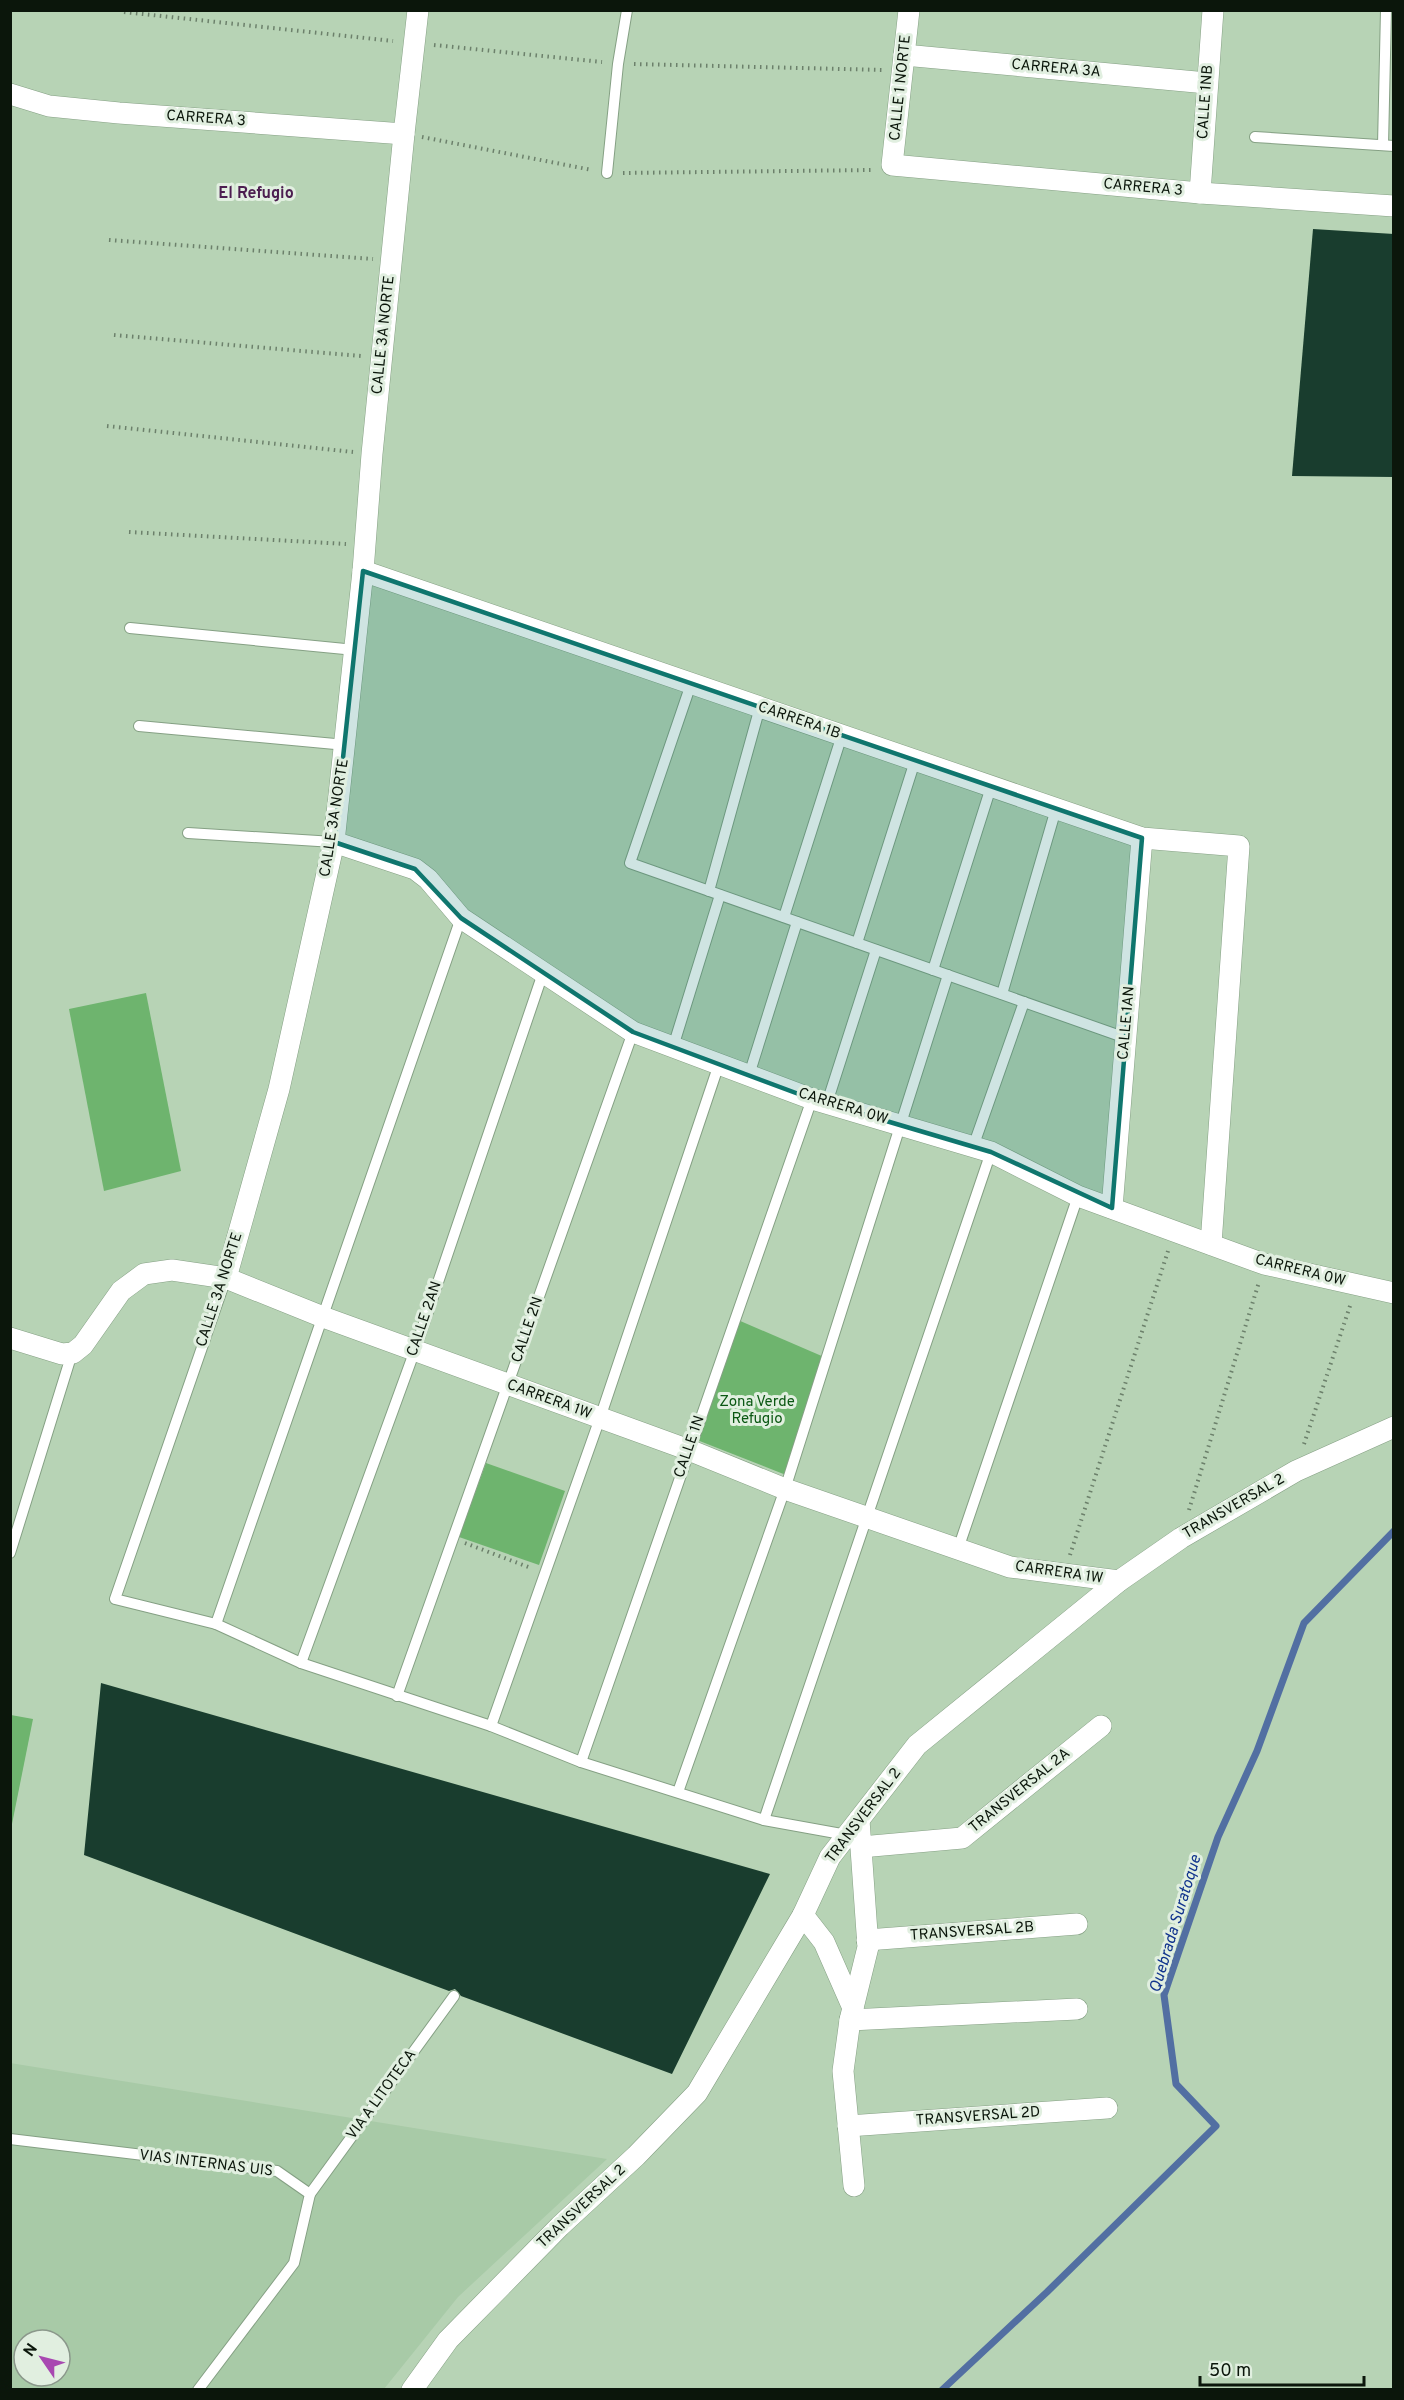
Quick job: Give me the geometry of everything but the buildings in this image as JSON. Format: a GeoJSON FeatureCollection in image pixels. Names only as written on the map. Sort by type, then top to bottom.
{"type":"FeatureCollection","features":[{"type":"Feature","properties":{"kind":"street","name":"CALLE 3A NORTE"},"geometry":{"type":"LineString","coordinates":[[226,1278],[279,1089],[334,842],[346,745],[372,454],[418,10]]}},
{"type":"Feature","properties":{"kind":"street","name":"CALLE 1 NORTE"},"geometry":{"type":"LineString","coordinates":[[892,165],[909,10]]}},
{"type":"Feature","properties":{"kind":"street","name":"CALLE 1NB"},"geometry":{"type":"LineString","coordinates":[[1200,193],[1213,10]]}},
{"type":"Feature","properties":{"kind":"street","name":"CARRERA 3A"},"geometry":{"type":"LineString","coordinates":[[904,62],[1207,83]]}},
{"type":"Feature","properties":{"kind":"street","name":"CARRERA 3"},"geometry":{"type":"LineString","coordinates":[[10,94],[49,106],[404,134]]}},
{"type":"Feature","properties":{"kind":"street","name":"CARRERA 3"},"geometry":{"type":"LineString","coordinates":[[892,165],[1200,193],[1394,206]]}},
{"type":"Feature","properties":{"kind":"street","name":"CARRERA 1B"},"geometry":{"type":"LineString","coordinates":[[363,571],[1142,838],[1239,846],[1211,1244]]}},
{"type":"Feature","properties":{"kind":"street","name":"CALLE 1AN"},"geometry":{"type":"LineString","coordinates":[[1112,1208],[1142,838]]}},
{"type":"Feature","properties":{"kind":"street","name":"CARRERA 0W"},"geometry":{"type":"LineString","coordinates":[[334,842],[415,869],[428,879],[461,918],[633,1032],[820,1101],[982,1149],[1078,1196],[1264,1264],[1394,1293]]}},
{"type":"Feature","properties":{"kind":"street","name":"CARRERA 1W"},"geometry":{"type":"LineString","coordinates":[[62,1354],[73,1353],[83,1345],[122,1291],[144,1274],[172,1270],[226,1278],[509,1386],[688,1450],[785,1489],[1010,1567],[1119,1581]]}},
{"type":"Feature","properties":{"kind":"street"},"geometry":{"type":"LineString","coordinates":[[10,1338],[62,1354]]}},
{"type":"Feature","properties":{"kind":"street","name":"TRANSVERSAL 2"},"geometry":{"type":"LineString","coordinates":[[412,2390],[448,2340],[560,2226],[636,2156],[697,2093],[802,1915],[830,1857],[856,1834],[917,1745],[1119,1581],[1180,1538],[1296,1471],[1394,1427]]}},
{"type":"Feature","properties":{"kind":"street","name":"TRANSVERSAL 2A"},"geometry":{"type":"LineString","coordinates":[[856,1834],[962,1838],[1101,1726]]}},
{"type":"Feature","properties":{"kind":"street"},"geometry":{"type":"LineString","coordinates":[[854,2186],[843,2071],[867,1940],[856,1834]]}},
{"type":"Feature","properties":{"kind":"street"},"geometry":{"type":"LineString","coordinates":[[802,1915],[824,1942],[852,2014]]}},
{"type":"Feature","properties":{"kind":"street","name":"TRANSVERSAL 2B"},"geometry":{"type":"LineString","coordinates":[[867,1940],[1077,1924]]}},
{"type":"Feature","properties":{"kind":"street"},"geometry":{"type":"LineString","coordinates":[[852,2014],[1077,2009]]}},
{"type":"Feature","properties":{"kind":"street","name":"TRANSVERSAL 2D"},"geometry":{"type":"LineString","coordinates":[[848,2126],[1107,2108]]}},
{"type":"Feature","properties":{"kind":"lane"},"geometry":{"type":"LineString","coordinates":[[607,173],[618,64],[627,10]]}},
{"type":"Feature","properties":{"kind":"lane"},"geometry":{"type":"LineString","coordinates":[[1255,137],[1388,145],[1386,10]]}},
{"type":"Feature","properties":{"kind":"lane"},"geometry":{"type":"LineString","coordinates":[[130,628],[355,650]]}},
{"type":"Feature","properties":{"kind":"lane"},"geometry":{"type":"LineString","coordinates":[[691,684],[630,863],[1126,1038]]}},
{"type":"Feature","properties":{"kind":"lane"},"geometry":{"type":"LineString","coordinates":[[673,1047],[760,707]]}},
{"type":"Feature","properties":{"kind":"lane"},"geometry":{"type":"LineString","coordinates":[[139,726],[346,745]]}},
{"type":"Feature","properties":{"kind":"lane"},"geometry":{"type":"LineString","coordinates":[[784,917],[842,735]]}},
{"type":"Feature","properties":{"kind":"lane"},"geometry":{"type":"LineString","coordinates":[[856,943],[915,761]]}},
{"type":"Feature","properties":{"kind":"lane"},"geometry":{"type":"LineString","coordinates":[[933,970],[991,787]]}},
{"type":"Feature","properties":{"kind":"lane"},"geometry":{"type":"LineString","coordinates":[[1002,994],[1056,809]]}},
{"type":"Feature","properties":{"kind":"lane"},"geometry":{"type":"LineString","coordinates":[[188,832],[334,842]]}},
{"type":"Feature","properties":{"kind":"lane"},"geometry":{"type":"LineString","coordinates":[[461,918],[216,1623],[301,1663],[491,1726],[581,1762],[764,1820],[856,1834]]}},
{"type":"Feature","properties":{"kind":"lane"},"geometry":{"type":"LineString","coordinates":[[749,1075],[797,922]]}},
{"type":"Feature","properties":{"kind":"lane","name":"CALLE 1N"},"geometry":{"type":"LineString","coordinates":[[581,1762],[688,1450],[876,950]]}},
{"type":"Feature","properties":{"kind":"lane","name":"CALLE 2AN"},"geometry":{"type":"LineString","coordinates":[[301,1663],[415,1350],[543,973]]}},
{"type":"Feature","properties":{"kind":"lane"},"geometry":{"type":"LineString","coordinates":[[678,1792],[785,1489],[948,975]]}},
{"type":"Feature","properties":{"kind":"lane"},"geometry":{"type":"LineString","coordinates":[[764,1820],[866,1517],[982,1149],[1024,1002]]}},
{"type":"Feature","properties":{"kind":"lane","name":"CALLE 2N"},"geometry":{"type":"LineString","coordinates":[[397,1696],[633,1032]]}},
{"type":"Feature","properties":{"kind":"lane"},"geometry":{"type":"LineString","coordinates":[[491,1726],[600,1418],[719,1064]]}},
{"type":"Feature","properties":{"kind":"lane"},"geometry":{"type":"LineString","coordinates":[[958,1549],[1078,1196]]}},
{"type":"Feature","properties":{"kind":"lane","name":"CALLE 3A NORTE"},"geometry":{"type":"LineString","coordinates":[[216,1623],[115,1599],[226,1278]]}},
{"type":"Feature","properties":{"kind":"lane"},"geometry":{"type":"LineString","coordinates":[[10,1553],[69,1363],[62,1354]]}},
{"type":"Feature","properties":{"kind":"lane","name":"VIA A LITOTECA"},"geometry":{"type":"LineString","coordinates":[[310,2194],[454,1996]]}},
{"type":"Feature","properties":{"kind":"lane","name":"VIAS INTERNAS UIS"},"geometry":{"type":"LineString","coordinates":[[10,2139],[277,2171],[310,2194]]}},
{"type":"Feature","properties":{"kind":"lane"},"geometry":{"type":"LineString","coordinates":[[198,2390],[294,2263],[310,2194]]}},
{"type":"Feature","properties":{"kind":"path"},"geometry":{"type":"LineString","coordinates":[[124,12],[618,64],[904,62]]}},
{"type":"Feature","properties":{"kind":"path"},"geometry":{"type":"LineString","coordinates":[[404,134],[607,173],[880,170],[892,165]]}},
{"type":"Feature","properties":{"kind":"path"},"geometry":{"type":"LineString","coordinates":[[109,240],[391,261]]}},
{"type":"Feature","properties":{"kind":"path"},"geometry":{"type":"LineString","coordinates":[[114,335],[383,358]]}},
{"type":"Feature","properties":{"kind":"path"},"geometry":{"type":"LineString","coordinates":[[107,426],[372,454]]}},
{"type":"Feature","properties":{"kind":"path"},"geometry":{"type":"LineString","coordinates":[[129,532],[365,545]]}},
{"type":"Feature","properties":{"kind":"path"},"geometry":{"type":"LineString","coordinates":[[1064,1574],[1174,1230]]}},
{"type":"Feature","properties":{"kind":"path"},"geometry":{"type":"LineString","coordinates":[[1180,1538],[1264,1264]]}},
{"type":"Feature","properties":{"kind":"path"},"geometry":{"type":"LineString","coordinates":[[1296,1471],[1357,1286]]}},
{"type":"Feature","properties":{"kind":"path"},"geometry":{"type":"LineString","coordinates":[[453,1539],[545,1573]]}},
{"type":"Feature","properties":{"kind":"highlighted area"},"geometry":{"type":"Polygon","coordinates":[[[363,571],[1142,838],[1112,1208],[991,1152],[812,1099],[633,1032],[461,918],[415,869],[334,842],[363,571]]]}},
{"type":"Feature","properties":{"kind":"shaded area"},"geometry":{"type":"Polygon","coordinates":[[[10,2063],[607,2159],[458,2297],[384,2389],[11,2389],[10,2063]]]}},
{"type":"Feature","properties":{"kind":"green space"},"geometry":{"type":"Polygon","coordinates":[[[146,993],[181,1171],[104,1191],[69,1009],[146,993]]]}},
{"type":"Feature","properties":{"kind":"green space","name":"Zona Verde Refugio"},"geometry":{"type":"Polygon","coordinates":[[[738,1320],[824,1357],[786,1475],[697,1440],[738,1320]]]}},
{"type":"Feature","properties":{"kind":"green space"},"geometry":{"type":"Polygon","coordinates":[[[486,1463],[565,1491],[539,1565],[459,1537],[486,1463]]]}},
{"type":"Feature","properties":{"kind":"green space"},"geometry":{"type":"Polygon","coordinates":[[[10,1715],[33,1719],[11,1829],[10,1715]]]}},
{"type":"Feature","properties":{"kind":"waterway","name":"Quebrada Suratoque"},"geometry":{"type":"LineString","coordinates":[[942,2390],[1047,2292],[1216,2126],[1176,2084],[1164,1995],[1218,1837],[1257,1751],[1304,1623],[1394,1531]]}},
{"type":"Feature","properties":{"kind":"district","name":"El Refugio"},"geometry":{"type":"Point","coordinates":[256,194]}}]}
